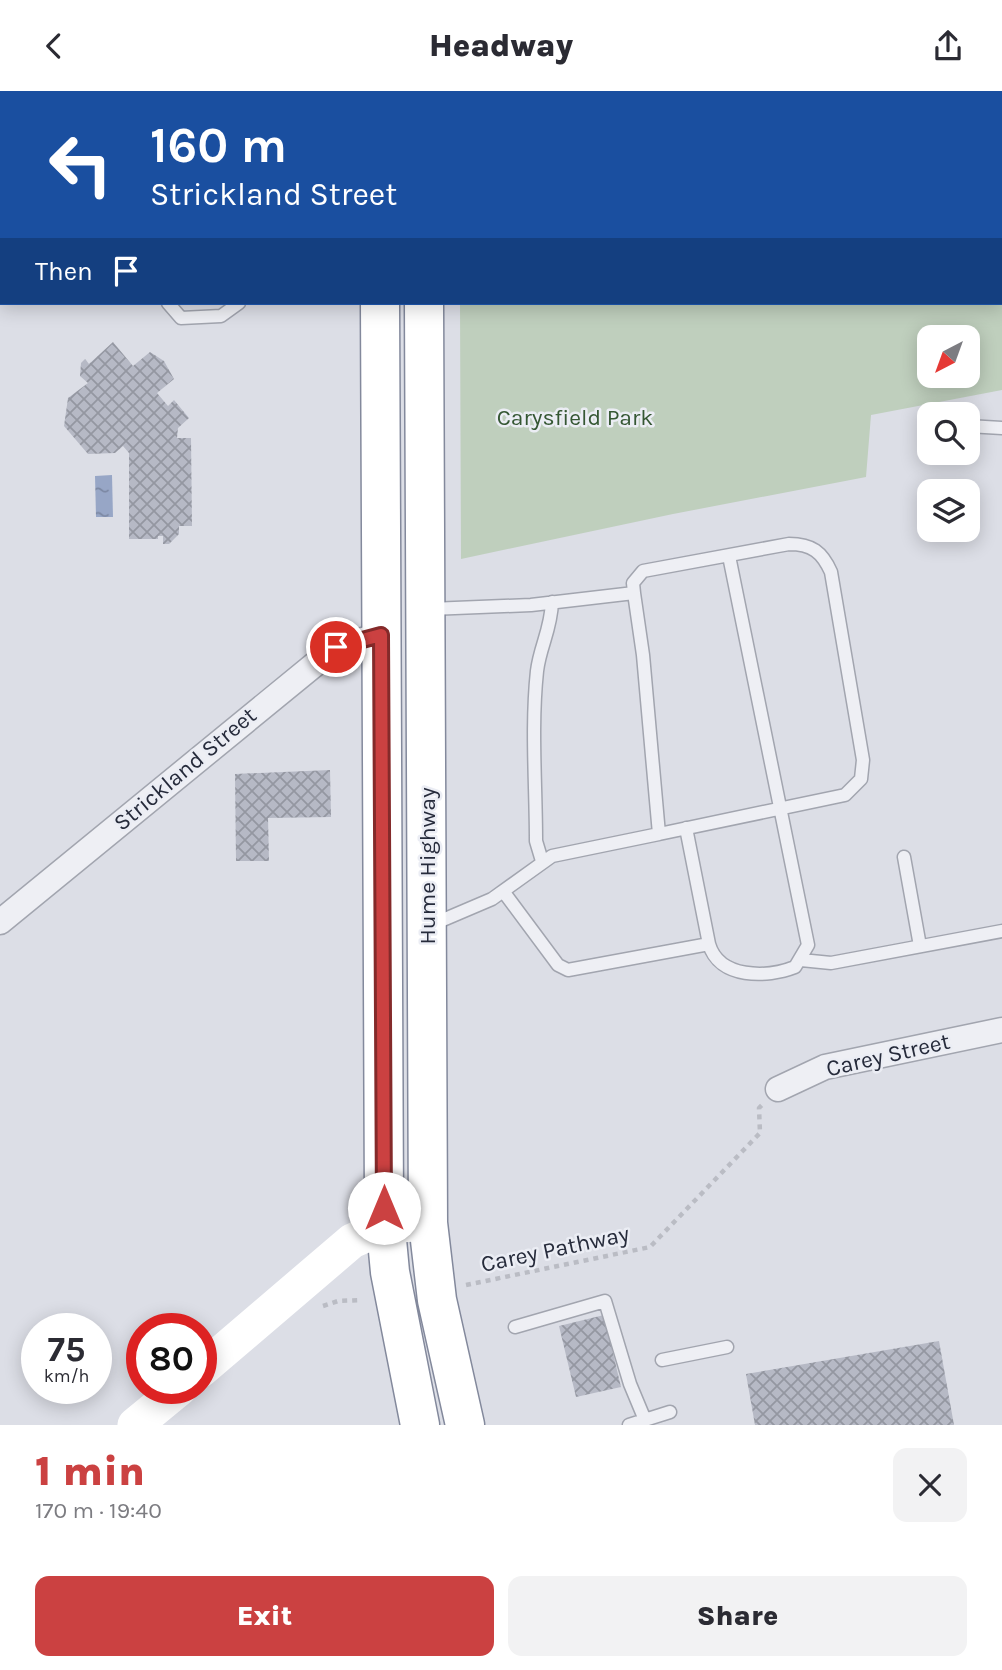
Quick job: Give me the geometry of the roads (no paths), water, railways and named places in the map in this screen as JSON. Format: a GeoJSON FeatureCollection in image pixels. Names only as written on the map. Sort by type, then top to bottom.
{"type":"FeatureCollection","features":[{"type":"Feature","properties":{"kind":"highway","name":"Hume Highway"},"geometry":{"type":"LineString","coordinates":[[380,305],[386,1226],[394,1295],[420,1425]]}},
{"type":"Feature","properties":{"kind":"highway","name":"Hume Highway"},"geometry":{"type":"LineString","coordinates":[[424,305],[428,1223],[437,1300],[465,1425]]}},
{"type":"Feature","properties":{"kind":"street","name":"Strickland Street"},"geometry":{"type":"LineString","coordinates":[[0,922],[336,647],[381,635]]}},
{"type":"Feature","properties":{"kind":"street","name":"Carey Street"},"geometry":{"type":"LineString","coordinates":[[778,1089],[825,1067],[1002,1030]]}},
{"type":"Feature","properties":{"kind":"street"},"geometry":{"type":"LineString","coordinates":[[217,1356],[352,1241],[386,1226],[428,1223]]}},
{"type":"Feature","properties":{"kind":"street"},"geometry":{"type":"LineString","coordinates":[[135,1425],[161,1404]]}},
{"type":"Feature","properties":{"kind":"lane"},"geometry":{"type":"LineString","coordinates":[[170,305],[181,318],[221,316],[238,305]]}},
{"type":"Feature","properties":{"kind":"lane"},"geometry":{"type":"LineString","coordinates":[[980,427],[1002,428]]}},
{"type":"Feature","properties":{"kind":"lane"},"geometry":{"type":"LineString","coordinates":[[427,926],[455,917],[503,891],[542,861],[845,795],[861,779],[863,769],[831,572],[821,554],[804,544],[643,571],[633,583],[643,655],[659,834]]}},
{"type":"Feature","properties":{"kind":"lane"},"geometry":{"type":"LineString","coordinates":[[686,828],[712,952],[727,968],[746,973],[789,969],[801,960],[808,945],[729,556]]}},
{"type":"Feature","properties":{"kind":"lane"},"geometry":{"type":"LineString","coordinates":[[426,609],[552,602],[634,593]]}},
{"type":"Feature","properties":{"kind":"lane"},"geometry":{"type":"LineString","coordinates":[[542,861],[536,841],[537,674],[542,647],[551,625],[552,602]]}},
{"type":"Feature","properties":{"kind":"lane"},"geometry":{"type":"LineString","coordinates":[[904,857],[920,946]]}},
{"type":"Feature","properties":{"kind":"lane"},"geometry":{"type":"LineString","coordinates":[[503,891],[564,969],[709,944]]}},
{"type":"Feature","properties":{"kind":"lane"},"geometry":{"type":"LineString","coordinates":[[801,960],[831,963],[1002,931]]}},
{"type":"Feature","properties":{"kind":"lane"},"geometry":{"type":"LineString","coordinates":[[515,1327],[605,1301],[630,1384],[639,1399],[645,1420]]}},
{"type":"Feature","properties":{"kind":"lane"},"geometry":{"type":"LineString","coordinates":[[663,1360],[727,1346]]}},
{"type":"Feature","properties":{"kind":"lane"},"geometry":{"type":"LineString","coordinates":[[629,1425],[670,1412]]}},
{"type":"Feature","properties":{"kind":"water"},"geometry":{"type":"Polygon","coordinates":[[[112,475],[113,517],[96,517],[95,476],[112,475]]]}},
{"type":"Feature","properties":{"kind":"park label","name":"Carysfield Park"},"geometry":{"type":"Point","coordinates":[575,417]}}]}
